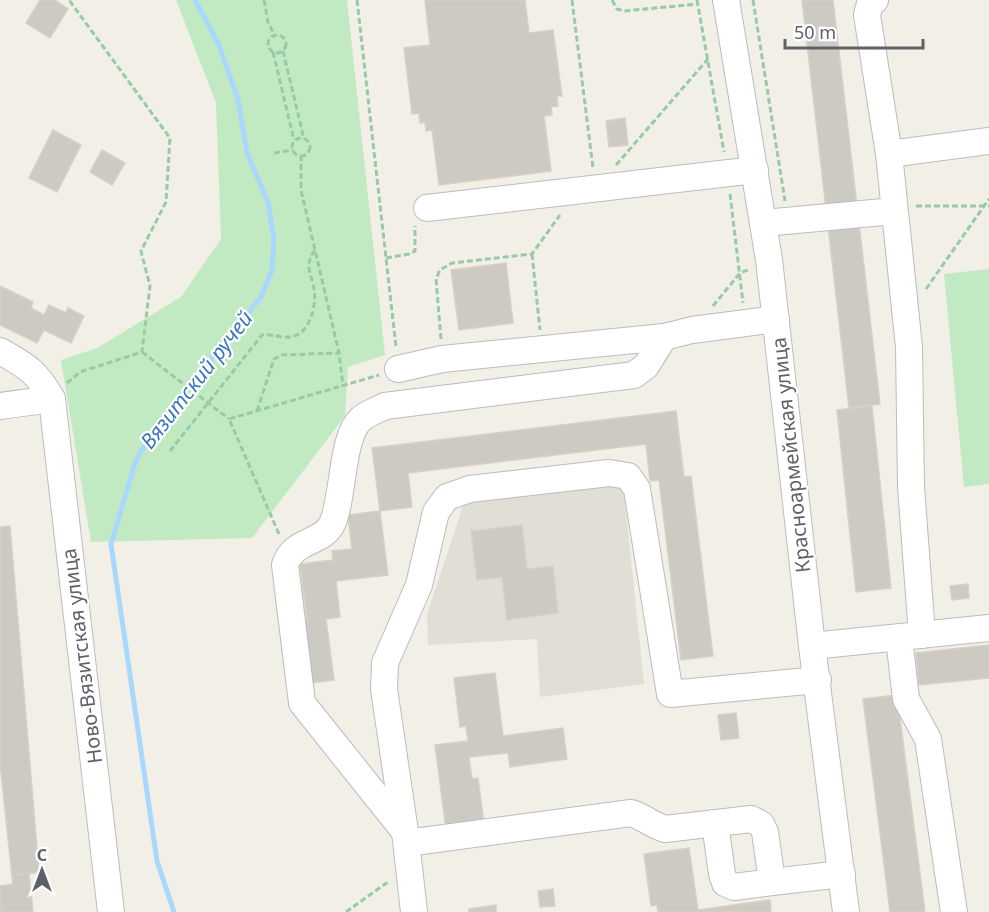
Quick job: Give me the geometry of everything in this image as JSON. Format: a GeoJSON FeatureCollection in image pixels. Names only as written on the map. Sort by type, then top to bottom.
{"type":"FeatureCollection","features":[{"type":"Feature","properties":{"kind":"street","name":"Красноармейская улица"},"geometry":{"type":"LineString","coordinates":[[726,0],[764,223],[777,319],[812,646],[846,912]]}},
{"type":"Feature","properties":{"kind":"street"},"geometry":{"type":"LineString","coordinates":[[875,0],[870,3],[867,15],[889,154],[909,347],[910,637],[906,699],[928,739],[954,912]]}},
{"type":"Feature","properties":{"kind":"street"},"geometry":{"type":"LineString","coordinates":[[889,154],[989,141]]}},
{"type":"Feature","properties":{"kind":"street"},"geometry":{"type":"LineString","coordinates":[[427,208],[755,170]]}},
{"type":"Feature","properties":{"kind":"street"},"geometry":{"type":"LineString","coordinates":[[764,223],[894,211]]}},
{"type":"Feature","properties":{"kind":"street"},"geometry":{"type":"LineString","coordinates":[[399,369],[442,359],[664,337],[692,330],[777,319]]}},
{"type":"Feature","properties":{"kind":"street"},"geometry":{"type":"LineString","coordinates":[[407,847],[302,703],[285,565],[288,555],[331,527],[336,512],[351,432],[361,419],[386,406],[634,375],[646,366],[664,337]]}},
{"type":"Feature","properties":{"kind":"street"},"geometry":{"type":"LineString","coordinates":[[0,351],[26,365],[41,380],[52,399],[0,406]]}},
{"type":"Feature","properties":{"kind":"street","name":"Ново-Вязитская улица"},"geometry":{"type":"LineString","coordinates":[[52,399],[111,912]]}},
{"type":"Feature","properties":{"kind":"street"},"geometry":{"type":"LineString","coordinates":[[414,912],[384,689],[385,663],[419,585],[436,512],[447,497],[470,489],[493,486],[609,473],[628,476],[637,489],[670,694],[818,680]]}},
{"type":"Feature","properties":{"kind":"street"},"geometry":{"type":"LineString","coordinates":[[812,646],[989,628]]}},
{"type":"Feature","properties":{"kind":"street"},"geometry":{"type":"LineString","coordinates":[[407,847],[631,813],[665,829],[751,819],[761,824],[765,832],[772,882]]}},
{"type":"Feature","properties":{"kind":"street"},"geometry":{"type":"LineString","coordinates":[[716,823],[722,874],[725,883],[734,888],[842,874]]}},
{"type":"Feature","properties":{"kind":"path"},"geometry":{"type":"LineString","coordinates":[[69,0],[170,138],[166,202],[141,251],[150,286],[142,352]]}},
{"type":"Feature","properties":{"kind":"path"},"geometry":{"type":"LineString","coordinates":[[264,0],[268,22],[275,36]]}},
{"type":"Feature","properties":{"kind":"path"},"geometry":{"type":"LineString","coordinates":[[229,419],[399,369],[357,0]]}},
{"type":"Feature","properties":{"kind":"path"},"geometry":{"type":"LineString","coordinates":[[572,0],[587,190]]}},
{"type":"Feature","properties":{"kind":"path"},"geometry":{"type":"LineString","coordinates":[[612,0],[617,9],[624,12],[698,4]]}},
{"type":"Feature","properties":{"kind":"path"},"geometry":{"type":"LineString","coordinates":[[273,52],[280,53],[283,51],[286,49],[284,38],[275,36],[268,44],[273,52],[294,140],[293,150],[297,155],[301,155],[309,151],[309,143],[304,139],[283,51]]}},
{"type":"Feature","properties":{"kind":"path"},"geometry":{"type":"LineString","coordinates":[[442,359],[436,279],[440,270],[452,263],[532,254],[587,190],[708,58]]}},
{"type":"Feature","properties":{"kind":"path"},"geometry":{"type":"LineString","coordinates":[[294,140],[304,139]]}},
{"type":"Feature","properties":{"kind":"path"},"geometry":{"type":"LineString","coordinates":[[274,153],[293,150]]}},
{"type":"Feature","properties":{"kind":"path"},"geometry":{"type":"LineString","coordinates":[[301,155],[301,190],[339,353],[343,386]]}},
{"type":"Feature","properties":{"kind":"path"},"geometry":{"type":"LineString","coordinates":[[926,289],[987,206],[989,200]]}},
{"type":"Feature","properties":{"kind":"path"},"geometry":{"type":"LineString","coordinates":[[894,211],[921,205],[987,206]]}},
{"type":"Feature","properties":{"kind":"path"},"geometry":{"type":"LineString","coordinates":[[386,258],[415,251],[414,218],[417,212],[427,208]]}},
{"type":"Feature","properties":{"kind":"path"},"geometry":{"type":"LineString","coordinates":[[170,451],[262,335],[292,337],[300,333],[308,323],[312,315],[315,292],[309,268],[310,258],[316,248]]}},
{"type":"Feature","properties":{"kind":"path"},"geometry":{"type":"LineString","coordinates":[[532,254],[542,349]]}},
{"type":"Feature","properties":{"kind":"path"},"geometry":{"type":"LineString","coordinates":[[52,399],[80,372],[142,352]]}},
{"type":"Feature","properties":{"kind":"path"},"geometry":{"type":"LineString","coordinates":[[142,352],[229,419],[288,555]]}},
{"type":"Feature","properties":{"kind":"path"},"geometry":{"type":"LineString","coordinates":[[257,411],[274,359],[282,355],[339,353]]}},
{"type":"Feature","properties":{"kind":"path"},"geometry":{"type":"LineString","coordinates":[[346,912],[407,847]]}},
{"type":"Feature","properties":{"kind":"shaded area"},"geometry":{"type":"Polygon","coordinates":[[[623,483],[644,684],[540,697],[537,639],[428,645],[427,614],[465,500],[623,483]]]}},
{"type":"Feature","properties":{"kind":"green space"},"geometry":{"type":"Polygon","coordinates":[[[176,0],[347,0],[385,355],[348,367],[345,416],[252,538],[91,542],[61,360],[97,348],[181,297],[221,239],[216,103],[176,0]]]}},
{"type":"Feature","properties":{"kind":"green space"},"geometry":{"type":"Polygon","coordinates":[[[989,269],[989,484],[964,487],[944,274],[989,269]]]}},
{"type":"Feature","properties":{"kind":"building"},"geometry":{"type":"Polygon","coordinates":[[[40,0],[55,0],[68,9],[50,38],[26,23],[40,0]]]}},
{"type":"Feature","properties":{"kind":"building"},"geometry":{"type":"Polygon","coordinates":[[[425,0],[525,0],[529,33],[553,30],[562,96],[557,96],[558,106],[551,107],[552,115],[544,116],[551,171],[439,185],[432,130],[426,131],[425,122],[420,123],[419,113],[412,114],[404,48],[430,45],[425,0]]]}},
{"type":"Feature","properties":{"kind":"building"},"geometry":{"type":"Polygon","coordinates":[[[802,0],[833,0],[880,404],[849,408],[802,0]]]}},
{"type":"Feature","properties":{"kind":"building"},"geometry":{"type":"Polygon","coordinates":[[[625,118],[628,145],[609,147],[606,121],[625,118]]]}},
{"type":"Feature","properties":{"kind":"building"},"geometry":{"type":"Polygon","coordinates":[[[53,130],[81,145],[57,192],[29,178],[53,130]]]}},
{"type":"Feature","properties":{"kind":"building"},"geometry":{"type":"Polygon","coordinates":[[[102,150],[125,163],[112,185],[90,172],[102,150]]]}},
{"type":"Feature","properties":{"kind":"building"},"geometry":{"type":"Polygon","coordinates":[[[506,263],[513,323],[459,330],[451,270],[506,263]]]}},
{"type":"Feature","properties":{"kind":"building"},"geometry":{"type":"Polygon","coordinates":[[[0,286],[33,302],[31,308],[44,315],[49,305],[66,313],[68,308],[84,316],[71,343],[44,330],[37,343],[0,325],[0,286]]]}},
{"type":"Feature","properties":{"kind":"building"},"geometry":{"type":"Polygon","coordinates":[[[872,406],[891,588],[856,592],[837,410],[872,406]]]}},
{"type":"Feature","properties":{"kind":"building"},"geometry":{"type":"Polygon","coordinates":[[[676,411],[684,477],[691,476],[713,656],[681,660],[659,480],[650,481],[646,444],[408,473],[412,507],[380,511],[372,448],[676,411]]]}},
{"type":"Feature","properties":{"kind":"building"},"geometry":{"type":"Polygon","coordinates":[[[380,511],[388,575],[336,581],[340,617],[326,619],[334,680],[302,684],[295,623],[307,621],[300,564],[333,560],[332,551],[352,549],[348,515],[380,511]]]}},
{"type":"Feature","properties":{"kind":"building"},"geometry":{"type":"Polygon","coordinates":[[[522,525],[527,569],[553,566],[558,613],[507,620],[502,577],[477,580],[471,531],[522,525]]]}},
{"type":"Feature","properties":{"kind":"building"},"geometry":{"type":"Polygon","coordinates":[[[10,526],[39,872],[12,876],[0,763],[0,527],[10,526]]]}},
{"type":"Feature","properties":{"kind":"building"},"geometry":{"type":"Polygon","coordinates":[[[968,584],[969,598],[952,600],[950,586],[968,584]]]}},
{"type":"Feature","properties":{"kind":"building"},"geometry":{"type":"Polygon","coordinates":[[[989,645],[989,678],[919,685],[916,653],[989,645]]]}},
{"type":"Feature","properties":{"kind":"building"},"geometry":{"type":"Polygon","coordinates":[[[495,673],[503,736],[563,728],[567,759],[510,767],[508,753],[469,757],[472,779],[478,778],[484,824],[446,829],[435,745],[468,741],[466,726],[460,727],[454,678],[495,673]]]}},
{"type":"Feature","properties":{"kind":"building"},"geometry":{"type":"Polygon","coordinates":[[[897,695],[925,912],[890,912],[863,699],[897,695]]]}},
{"type":"Feature","properties":{"kind":"building"},"geometry":{"type":"Polygon","coordinates":[[[736,713],[739,738],[721,740],[718,715],[736,713]]]}},
{"type":"Feature","properties":{"kind":"building"},"geometry":{"type":"Polygon","coordinates":[[[689,848],[698,910],[770,900],[771,912],[658,912],[657,905],[651,906],[644,854],[689,848]]]}},
{"type":"Feature","properties":{"kind":"building"},"geometry":{"type":"Polygon","coordinates":[[[29,873],[33,912],[0,912],[0,886],[13,884],[12,876],[29,873]]]}},
{"type":"Feature","properties":{"kind":"building"},"geometry":{"type":"Polygon","coordinates":[[[553,889],[555,906],[540,907],[538,891],[553,889]]]}},
{"type":"Feature","properties":{"kind":"building"},"geometry":{"type":"Polygon","coordinates":[[[496,905],[496,912],[469,912],[469,909],[496,905]]]}},
{"type":"Feature","properties":{"kind":"waterway","name":"Вязитский ручей"},"geometry":{"type":"LineString","coordinates":[[174,912],[157,861],[111,544],[136,460],[156,427],[261,297],[272,270],[274,239],[268,202],[247,153],[238,100],[219,45],[195,0]]}}]}
